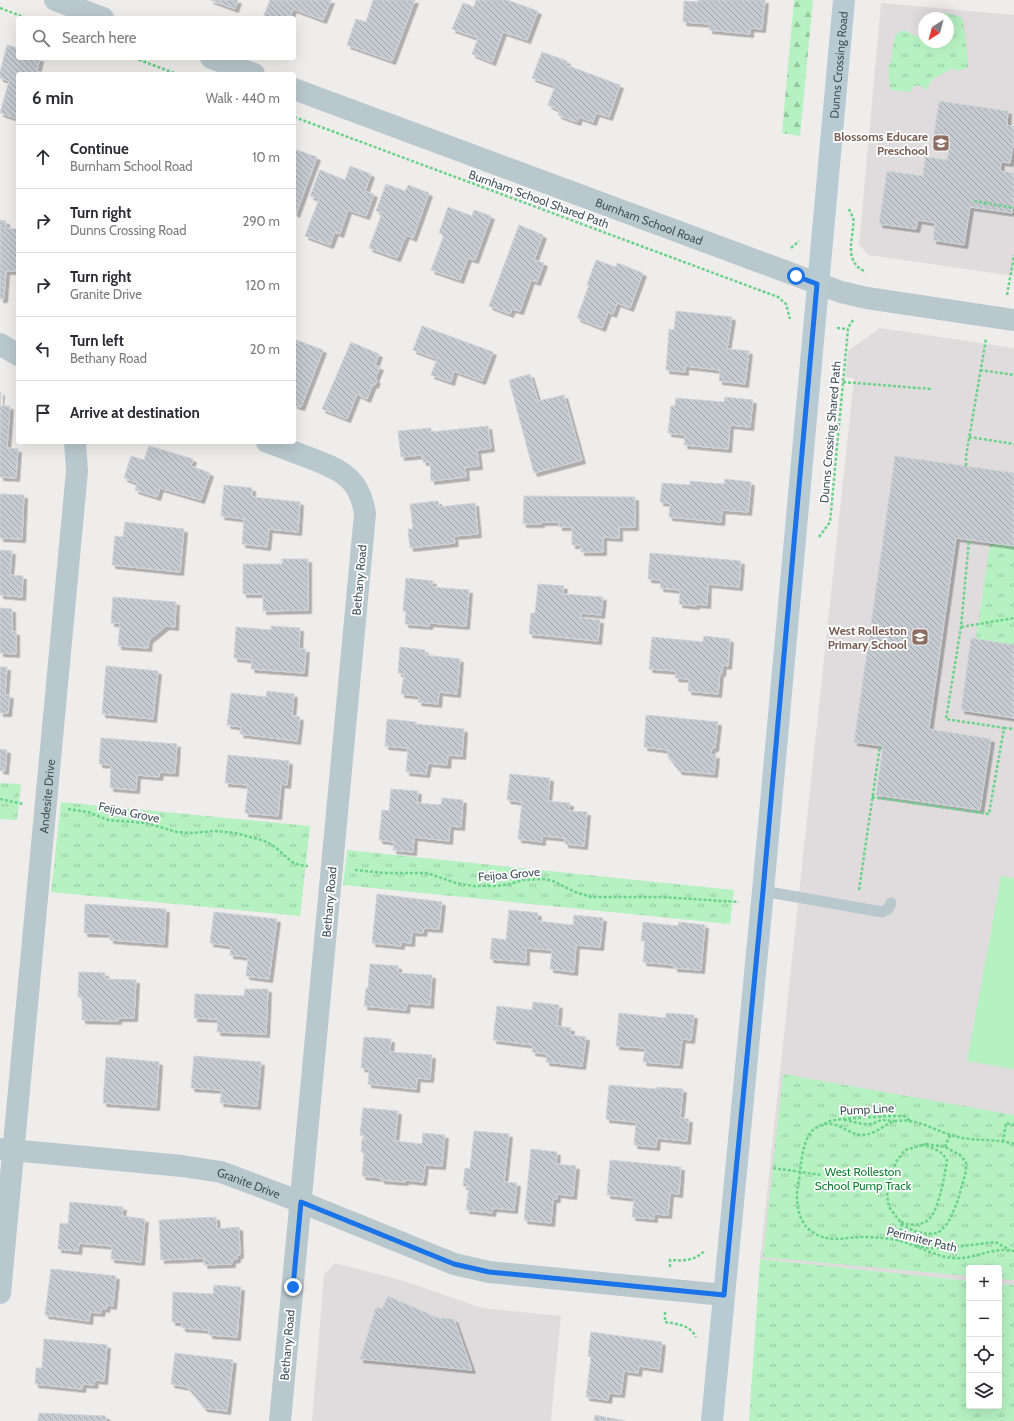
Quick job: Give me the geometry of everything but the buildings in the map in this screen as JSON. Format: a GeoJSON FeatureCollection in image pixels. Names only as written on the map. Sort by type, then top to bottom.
{"type":"FeatureCollection","features":[{"type":"Feature","properties":{"kind":"main road","name":"Dunns Crossing Road"},"geometry":{"type":"LineString","coordinates":[[712,1421],[724,1295],[754,897],[817,284],[844,0]]}},
{"type":"Feature","properties":{"kind":"street"},"geometry":{"type":"LineString","coordinates":[[55,0],[98,16]]}},
{"type":"Feature","properties":{"kind":"street"},"geometry":{"type":"LineString","coordinates":[[216,60],[249,72]]}},
{"type":"Feature","properties":{"kind":"street","name":"Burnham School Road"},"geometry":{"type":"LineString","coordinates":[[296,90],[841,292],[867,298],[1014,320]]}},
{"type":"Feature","properties":{"kind":"street"},"geometry":{"type":"LineString","coordinates":[[0,344],[16,354]]}},
{"type":"Feature","properties":{"kind":"street","name":"Andesite Drive"},"geometry":{"type":"LineString","coordinates":[[0,1293],[7,1150],[46,806],[77,470],[76,444]]}},
{"type":"Feature","properties":{"kind":"street","name":"Bethany Road"},"geometry":{"type":"LineString","coordinates":[[271,444],[339,470],[350,479],[357,489],[363,502],[365,514],[280,1421]]}},
{"type":"Feature","properties":{"kind":"street","name":"Granite Drive"},"geometry":{"type":"LineString","coordinates":[[7,1150],[182,1166],[226,1174],[471,1269],[724,1295]]}},
{"type":"Feature","properties":{"kind":"lane"},"geometry":{"type":"LineString","coordinates":[[754,897],[882,912],[888,909],[891,903]]}},
{"type":"Feature","properties":{"kind":"path"},"geometry":{"type":"LineString","coordinates":[[0,8],[21,16]]}},
{"type":"Feature","properties":{"kind":"path"},"geometry":{"type":"LineString","coordinates":[[139,60],[172,72]]}},
{"type":"Feature","properties":{"kind":"path","name":"Burnham School Shared Path"},"geometry":{"type":"LineString","coordinates":[[296,118],[778,297]]}},
{"type":"Feature","properties":{"kind":"path"},"geometry":{"type":"LineString","coordinates":[[974,201],[1014,208]]}},
{"type":"Feature","properties":{"kind":"path"},"geometry":{"type":"LineString","coordinates":[[848,208],[854,219],[850,250],[851,258],[861,270],[870,274]]}},
{"type":"Feature","properties":{"kind":"path"},"geometry":{"type":"LineString","coordinates":[[1006,300],[1014,255]]}},
{"type":"Feature","properties":{"kind":"path"},"geometry":{"type":"LineString","coordinates":[[840,328],[848,329],[851,322],[860,318]]}},
{"type":"Feature","properties":{"kind":"path","name":"Dunns Crossing Shared Path"},"geometry":{"type":"LineString","coordinates":[[822,534],[830,522],[848,329]]}},
{"type":"Feature","properties":{"kind":"path"},"geometry":{"type":"LineString","coordinates":[[966,466],[969,437],[987,333]]}},
{"type":"Feature","properties":{"kind":"path"},"geometry":{"type":"LineString","coordinates":[[980,370],[1014,375]]}},
{"type":"Feature","properties":{"kind":"path"},"geometry":{"type":"LineString","coordinates":[[843,382],[931,389]]}},
{"type":"Feature","properties":{"kind":"path"},"geometry":{"type":"LineString","coordinates":[[969,437],[1014,444]]}},
{"type":"Feature","properties":{"kind":"path"},"geometry":{"type":"LineString","coordinates":[[969,540],[961,627],[946,718],[1014,730]]}},
{"type":"Feature","properties":{"kind":"path"},"geometry":{"type":"LineString","coordinates":[[961,627],[1014,618]]}},
{"type":"Feature","properties":{"kind":"path"},"geometry":{"type":"LineString","coordinates":[[872,797],[989,814],[1004,728]]}},
{"type":"Feature","properties":{"kind":"path"},"geometry":{"type":"LineString","coordinates":[[858,892],[880,746]]}},
{"type":"Feature","properties":{"kind":"path","name":"Feijoa Grove"},"geometry":{"type":"LineString","coordinates":[[0,799],[88,812],[108,820],[146,823],[177,832],[192,833],[215,831],[235,833],[266,842],[299,865],[314,866]]}},
{"type":"Feature","properties":{"kind":"path","name":"Feijoa Grove"},"geometry":{"type":"LineString","coordinates":[[351,870],[384,873],[427,873],[456,883],[473,886],[496,886],[523,880],[544,879],[591,897],[754,897]]}},
{"type":"Feature","properties":{"kind":"path","name":"Pump Line"},"geometry":{"type":"LineString","coordinates":[[822,1125],[830,1121],[842,1119],[892,1116],[904,1116],[912,1122]]}},
{"type":"Feature","properties":{"kind":"path"},"geometry":{"type":"LineString","coordinates":[[842,1119],[863,1124],[872,1124],[881,1120],[912,1122],[950,1135],[980,1141],[1014,1144]]}},
{"type":"Feature","properties":{"kind":"path"},"geometry":{"type":"LineString","coordinates":[[822,1125],[833,1124],[860,1135],[873,1133],[896,1121]]}},
{"type":"Feature","properties":{"kind":"path"},"geometry":{"type":"LineString","coordinates":[[1003,1142],[1006,1123],[1014,1125]]}},
{"type":"Feature","properties":{"kind":"path","name":"Perimiter Path"},"geometry":{"type":"LineString","coordinates":[[822,1125],[813,1130],[806,1142],[798,1189],[798,1209],[803,1224],[814,1234],[828,1239],[864,1237],[893,1239],[931,1253],[952,1258],[968,1258],[1002,1250],[1013,1251]]}},
{"type":"Feature","properties":{"kind":"path"},"geometry":{"type":"LineString","coordinates":[[945,1147],[950,1135]]}},
{"type":"Feature","properties":{"kind":"path"},"geometry":{"type":"LineString","coordinates":[[926,1144],[945,1147],[960,1155],[966,1162],[966,1171],[957,1203],[948,1223],[938,1233],[927,1234],[914,1231],[901,1223],[889,1208],[887,1195],[896,1162],[906,1150],[922,1145],[926,1144]]}},
{"type":"Feature","properties":{"kind":"path"},"geometry":{"type":"LineString","coordinates":[[901,1223],[908,1225],[921,1224],[930,1218],[938,1202],[947,1160],[943,1153],[936,1149],[922,1145]]}},
{"type":"Feature","properties":{"kind":"path"},"geometry":{"type":"LineString","coordinates":[[773,1168],[822,1175]]}},
{"type":"Feature","properties":{"kind":"path"},"geometry":{"type":"LineString","coordinates":[[898,1241],[901,1223]]}},
{"type":"Feature","properties":{"kind":"path"},"geometry":{"type":"LineString","coordinates":[[912,1245],[929,1248],[947,1248],[995,1242],[1004,1245],[1013,1251]]}},
{"type":"Feature","properties":{"kind":"path"},"geometry":{"type":"LineString","coordinates":[[665,1312],[665,1322],[684,1326],[694,1334],[697,1339]]}},
{"type":"Feature","properties":{"kind":"shaded area","name":"Blossoms Educare Preschool"},"geometry":{"type":"Polygon","coordinates":[[[881,3],[1014,15],[1014,276],[868,255],[859,244],[881,3]]]}},
{"type":"Feature","properties":{"kind":"shaded area","name":"West Rolleston Primary School"},"geometry":{"type":"Polygon","coordinates":[[[880,328],[1014,348],[1014,1285],[1002,1284],[1002,1265],[966,1265],[966,1281],[760,1259],[854,378],[845,377],[848,351],[880,328]]]}},
{"type":"Feature","properties":{"kind":"shaded area"},"geometry":{"type":"Polygon","coordinates":[[[335,1263],[404,1281],[482,1308],[561,1316],[551,1421],[312,1421],[324,1275],[335,1263]]]}},
{"type":"Feature","properties":{"kind":"green space"},"geometry":{"type":"Polygon","coordinates":[[[794,0],[813,0],[800,136],[782,133],[794,0]]]}},
{"type":"Feature","properties":{"kind":"green space"},"geometry":{"type":"Polygon","coordinates":[[[954,15],[961,17],[963,21],[968,68],[957,71],[951,68],[934,79],[927,91],[923,87],[918,86],[914,86],[911,92],[891,90],[889,81],[889,64],[891,63],[895,37],[901,31],[909,32],[918,37],[918,48],[954,48],[954,15]]]}},
{"type":"Feature","properties":{"kind":"green space"},"geometry":{"type":"Polygon","coordinates":[[[990,543],[1014,546],[1014,645],[976,639],[990,543]]]}},
{"type":"Feature","properties":{"kind":"green space"},"geometry":{"type":"Polygon","coordinates":[[[0,783],[21,784],[17,820],[0,819],[0,783]]]}},
{"type":"Feature","properties":{"kind":"green space"},"geometry":{"type":"Polygon","coordinates":[[[61,802],[310,826],[300,916],[51,892],[61,802]]]}},
{"type":"Feature","properties":{"kind":"green space"},"geometry":{"type":"Polygon","coordinates":[[[347,850],[734,890],[730,924],[343,885],[347,850]]]}},
{"type":"Feature","properties":{"kind":"green space"},"geometry":{"type":"Polygon","coordinates":[[[1001,876],[1014,878],[1014,1069],[967,1061],[1001,876]]]}},
{"type":"Feature","properties":{"kind":"green space","name":"West Rolleston School Pump Track"},"geometry":{"type":"Polygon","coordinates":[[[783,1074],[1014,1115],[1014,1280],[1002,1279],[1002,1265],[966,1265],[966,1276],[763,1257],[783,1074]]]}},
{"type":"Feature","properties":{"kind":"green space"},"geometry":{"type":"Polygon","coordinates":[[[760,1259],[966,1281],[966,1409],[1002,1409],[1002,1284],[1014,1285],[1014,1421],[749,1421],[760,1259]]]}},
{"type":"Feature","properties":{"kind":"place","name":"Blossoms Educare Preschool"},"geometry":{"type":"Point","coordinates":[941,143]}},
{"type":"Feature","properties":{"kind":"place","name":"West Rolleston Primary School"},"geometry":{"type":"Point","coordinates":[920,637]}},
{"type":"Feature","properties":{"kind":"route"},"geometry":{"type":"LineString","coordinates":[[293,1287],[301,1202],[454,1264],[471,1269],[724,1295],[763,891],[817,284],[796,276]]}}]}
